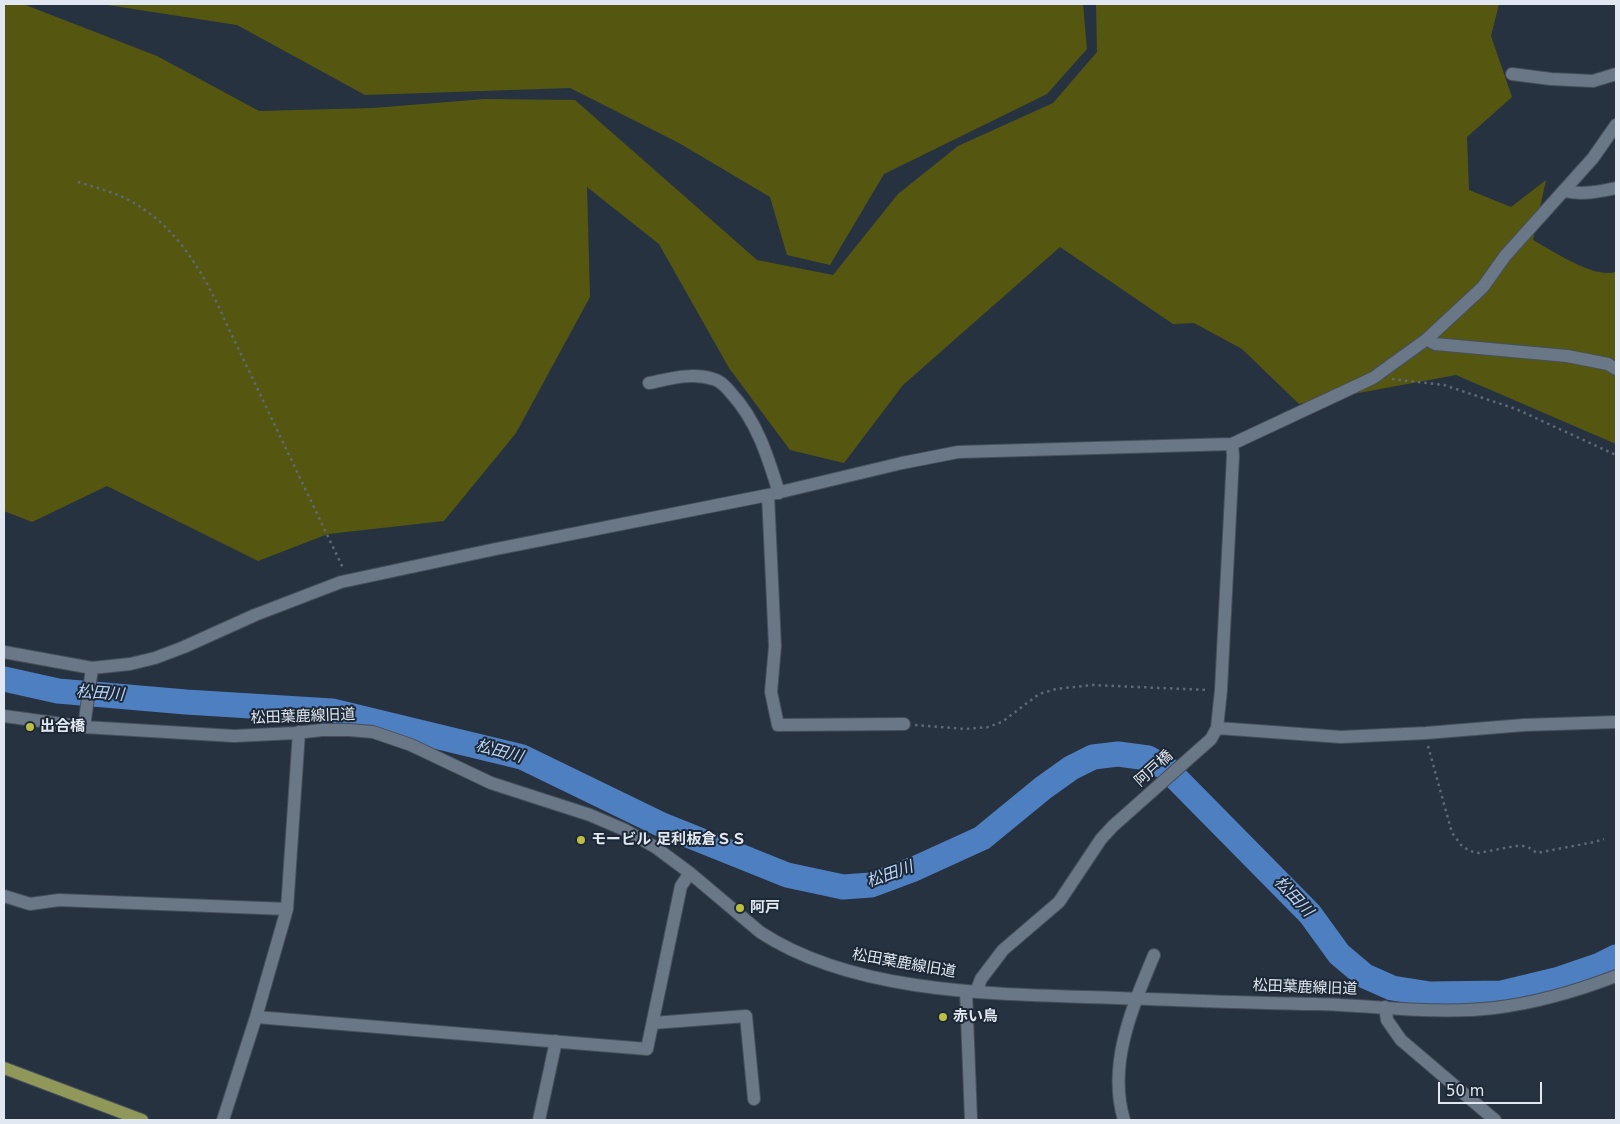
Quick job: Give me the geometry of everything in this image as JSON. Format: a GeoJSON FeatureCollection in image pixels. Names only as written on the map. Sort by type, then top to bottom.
{"type":"FeatureCollection","features":[{"type":"Feature","properties":{"kind":"main road"},"geometry":{"type":"LineString","coordinates":[[4,1068],[142,1120]]}},
{"type":"Feature","properties":{"kind":"street"},"geometry":{"type":"LineString","coordinates":[[1512,74],[1551,79],[1593,81],[1616,74]]}},
{"type":"Feature","properties":{"kind":"street"},"geometry":{"type":"LineString","coordinates":[[4,652],[91,672],[130,664],[155,658],[297,598],[348,581],[491,550],[774,494],[902,463],[958,452],[1232,444],[1373,378],[1427,339],[1483,288],[1506,256],[1593,158],[1616,125]]}},
{"type":"Feature","properties":{"kind":"street"},"geometry":{"type":"LineString","coordinates":[[1564,191],[1579,194],[1601,192],[1616,188]]}},
{"type":"Feature","properties":{"kind":"street"},"geometry":{"type":"LineString","coordinates":[[1427,339],[1436,344],[1567,356],[1608,364],[1616,369]]}},
{"type":"Feature","properties":{"kind":"street"},"geometry":{"type":"LineString","coordinates":[[648,383],[689,376],[715,379],[723,384],[737,399],[750,418],[768,457],[774,494],[775,646],[772,692],[778,725],[904,724]]}},
{"type":"Feature","properties":{"kind":"street"},"geometry":{"type":"LineString","coordinates":[[1232,444],[1233,456],[1221,690],[1217,728],[1341,737],[1426,733],[1524,725],[1616,722]]}},
{"type":"Feature","properties":{"kind":"street"},"geometry":{"type":"LineString","coordinates":[[85,722],[91,672]]}},
{"type":"Feature","properties":{"kind":"street","name":"松田葉鹿線旧道"},"geometry":{"type":"LineString","coordinates":[[4,716],[234,736],[322,730],[373,732],[411,745],[491,783],[590,815],[625,830],[655,847],[690,873],[760,932],[772,940],[807,956],[838,968],[871,977],[935,988],[1453,1011],[1510,1006],[1544,1000],[1591,986],[1616,976]]}},
{"type":"Feature","properties":{"kind":"street","name":"阿戸橋"},"geometry":{"type":"LineString","coordinates":[[971,991],[1003,950],[1059,902],[1101,839],[1191,758],[1211,738],[1217,728]]}},
{"type":"Feature","properties":{"kind":"street"},"geometry":{"type":"LineString","coordinates":[[223,1120],[256,1017],[287,908],[299,732]]}},
{"type":"Feature","properties":{"kind":"street"},"geometry":{"type":"LineString","coordinates":[[256,1017],[647,1049],[681,886],[690,873]]}},
{"type":"Feature","properties":{"kind":"street"},"geometry":{"type":"LineString","coordinates":[[4,896],[30,904],[59,900],[287,908]]}},
{"type":"Feature","properties":{"kind":"street"},"geometry":{"type":"LineString","coordinates":[[1124,1120],[1118,1085],[1121,1051],[1132,1008],[1154,955]]}},
{"type":"Feature","properties":{"kind":"street"},"geometry":{"type":"LineString","coordinates":[[971,991],[971,1120]]}},
{"type":"Feature","properties":{"kind":"street"},"geometry":{"type":"LineString","coordinates":[[1385,1008],[1387,1020],[1401,1040],[1495,1120]]}},
{"type":"Feature","properties":{"kind":"street"},"geometry":{"type":"LineString","coordinates":[[653,1023],[746,1016],[754,1099]]}},
{"type":"Feature","properties":{"kind":"street"},"geometry":{"type":"LineString","coordinates":[[539,1120],[556,1041]]}},
{"type":"Feature","properties":{"kind":"path"},"geometry":{"type":"LineString","coordinates":[[78,182],[126,198],[151,214],[173,234],[190,255],[213,293],[348,581]]}},
{"type":"Feature","properties":{"kind":"path"},"geometry":{"type":"LineString","coordinates":[[1373,378],[1444,384],[1516,409],[1616,455]]}},
{"type":"Feature","properties":{"kind":"path"},"geometry":{"type":"LineString","coordinates":[[904,724],[965,729],[988,727],[1002,722],[1040,694],[1056,688],[1092,685],[1221,690]]}},
{"type":"Feature","properties":{"kind":"path"},"geometry":{"type":"LineString","coordinates":[[1426,733],[1426,740],[1452,833],[1462,846],[1470,851],[1479,853],[1523,846],[1528,847],[1536,854],[1604,839]]}},
{"type":"Feature","properties":{"kind":"shaded area"},"geometry":{"type":"Polygon","coordinates":[[[4,4],[23,4],[157,56],[259,111],[373,108],[485,99],[575,100],[757,260],[833,275],[898,194],[958,146],[1053,103],[1097,52],[1096,4],[1499,4],[1491,36],[1512,97],[1467,137],[1469,190],[1511,207],[1546,180],[1533,240],[1585,268],[1597,272],[1616,272],[1616,444],[1456,375],[1299,404],[1242,349],[1194,323],[1173,324],[1060,247],[903,385],[844,463],[790,450],[729,368],[659,244],[587,187],[590,297],[516,433],[444,521],[328,534],[258,561],[107,486],[32,522],[4,511],[4,4]]]}},
{"type":"Feature","properties":{"kind":"shaded area"},"geometry":{"type":"Polygon","coordinates":[[[101,4],[1083,4],[1087,49],[1047,94],[884,174],[830,265],[787,255],[770,197],[679,143],[570,88],[365,95],[237,25],[101,4]]]}},
{"type":"Feature","properties":{"kind":"waterway","name":"松田川"},"geometry":{"type":"LineString","coordinates":[[4,679],[58,691],[186,702],[332,711],[522,757],[660,824],[787,875],[843,887],[871,885],[914,869],[982,838],[1043,788],[1071,768],[1093,757],[1118,754],[1148,758],[1166,768],[1310,914],[1339,954],[1365,976],[1392,988],[1430,994],[1502,993],[1556,980],[1600,965],[1616,957]]}},
{"type":"Feature","properties":{"kind":"place","name":"出合橋"},"geometry":{"type":"Point","coordinates":[30,727]}},
{"type":"Feature","properties":{"kind":"place","name":"モービル 足利板倉ＳＳ"},"geometry":{"type":"Point","coordinates":[581,840]}},
{"type":"Feature","properties":{"kind":"place","name":"阿戸"},"geometry":{"type":"Point","coordinates":[740,908]}},
{"type":"Feature","properties":{"kind":"place","name":"赤い鳥"},"geometry":{"type":"Point","coordinates":[943,1017]}}]}
